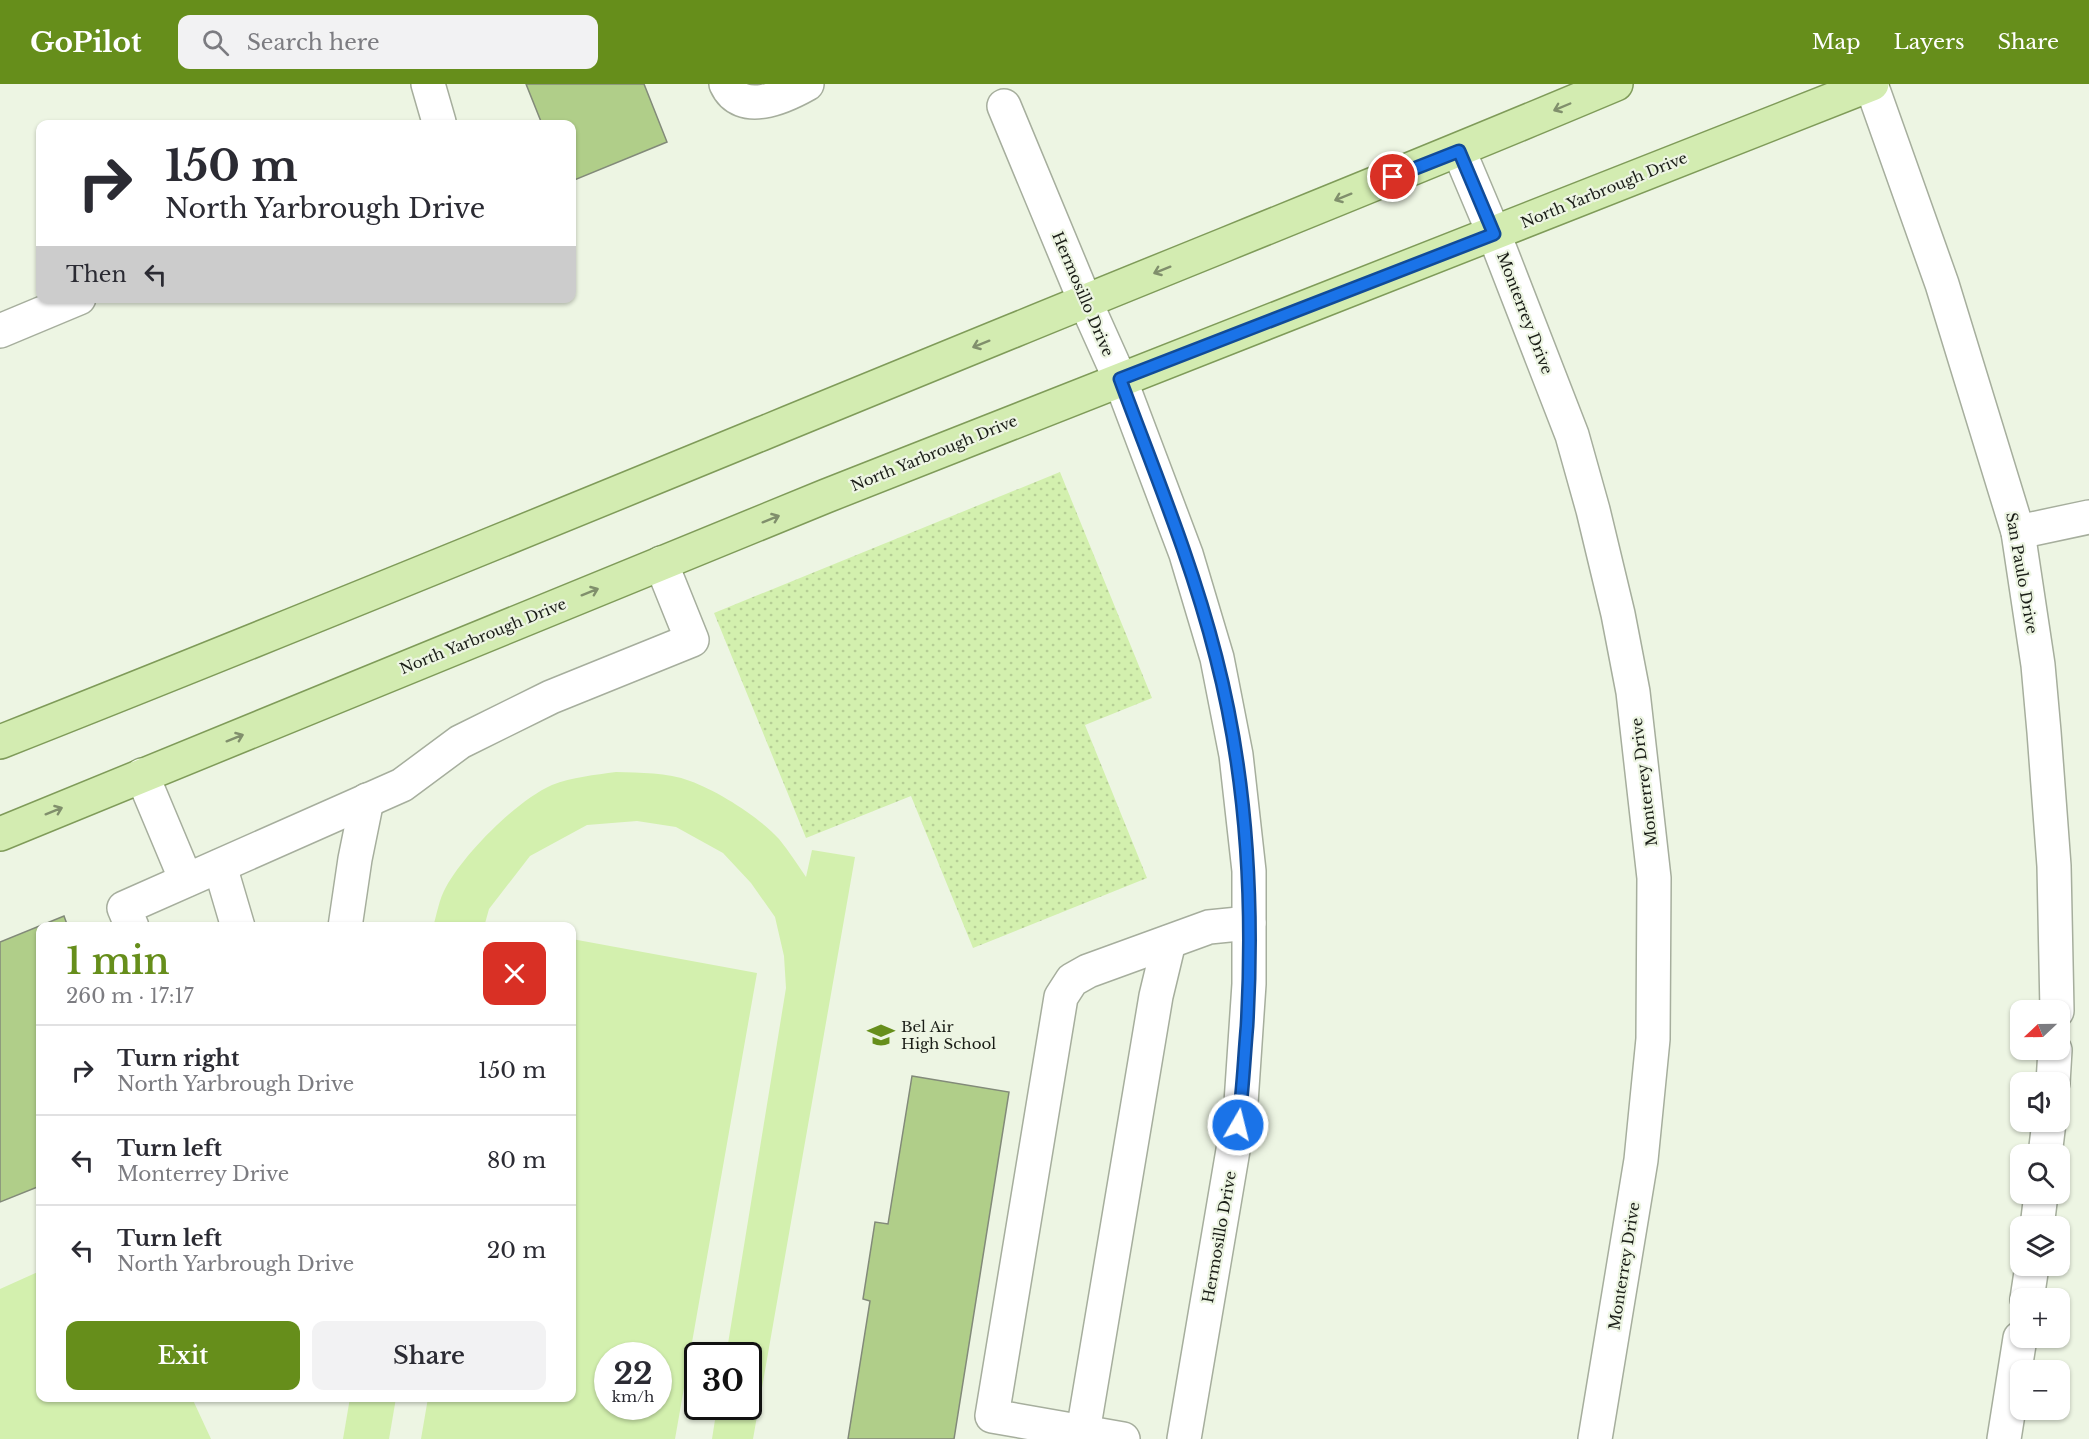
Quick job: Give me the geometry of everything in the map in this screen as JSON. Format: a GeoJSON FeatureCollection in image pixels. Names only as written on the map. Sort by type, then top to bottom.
{"type":"FeatureCollection","features":[{"type":"Feature","properties":{"kind":"main road"},"geometry":{"type":"LineString","coordinates":[[0,742],[248,644],[1085,301],[1459,151],[1616,84]]}},
{"type":"Feature","properties":{"kind":"main road","name":"North Yarbrough Drive"},"geometry":{"type":"LineString","coordinates":[[0,834],[661,563],[1120,379],[1872,84]]}},
{"type":"Feature","properties":{"kind":"street"},"geometry":{"type":"LineString","coordinates":[[428,84],[438,120]]}},
{"type":"Feature","properties":{"kind":"street"},"geometry":{"type":"LineString","coordinates":[[726,84],[730,93],[749,103],[765,102],[807,84]]}},
{"type":"Feature","properties":{"kind":"street","name":"San Paulo Drive"},"geometry":{"type":"LineString","coordinates":[[1872,84],[1942,284],[2018,532],[2038,665],[2044,732],[2055,867],[2057,1000]]}},
{"type":"Feature","properties":{"kind":"street","name":"Hermosillo Drive"},"geometry":{"type":"LineString","coordinates":[[1004,106],[1120,379],[1186,554],[1217,658],[1236,755],[1249,871],[1249,984],[1241,1103],[1184,1439]]}},
{"type":"Feature","properties":{"kind":"street","name":"Monterrey Drive"},"geometry":{"type":"LineString","coordinates":[[1459,151],[1494,234],[1572,435],[1593,510],[1618,614],[1633,692],[1654,878],[1653,1039],[1642,1149],[1595,1439]]}},
{"type":"Feature","properties":{"kind":"street"},"geometry":{"type":"LineString","coordinates":[[0,331],[67,303]]}},
{"type":"Feature","properties":{"kind":"street"},"geometry":{"type":"LineString","coordinates":[[2018,532],[2089,517]]}},
{"type":"Feature","properties":{"kind":"street"},"geometry":{"type":"LineString","coordinates":[[130,922],[124,908],[402,785],[460,742],[551,696],[692,640],[661,563]]}},
{"type":"Feature","properties":{"kind":"street"},"geometry":{"type":"LineString","coordinates":[[142,776],[186,880]]}},
{"type":"Feature","properties":{"kind":"street"},"geometry":{"type":"LineString","coordinates":[[346,922],[367,800]]}},
{"type":"Feature","properties":{"kind":"street"},"geometry":{"type":"LineString","coordinates":[[220,866],[237,922]]}},
{"type":"Feature","properties":{"kind":"street"},"geometry":{"type":"LineString","coordinates":[[1123,1439],[992,1416],[1061,997],[1072,980],[1088,971],[1209,927],[1249,923]]}},
{"type":"Feature","properties":{"kind":"street"},"geometry":{"type":"LineString","coordinates":[[1083,1432],[1156,996],[1169,942]]}},
{"type":"Feature","properties":{"kind":"street"},"geometry":{"type":"LineString","coordinates":[[2004,1439],[2018,1348]]}},
{"type":"Feature","properties":{"kind":"green space"},"geometry":{"type":"Polygon","coordinates":[[[1060,472],[1152,698],[1085,725],[1147,878],[973,948],[911,796],[806,838],[714,613],[1060,472]]]}},
{"type":"Feature","properties":{"kind":"green space"},"geometry":{"type":"Polygon","coordinates":[[[616,772],[681,778],[701,785],[725,798],[771,831],[806,877],[812,850],[855,857],[762,1388],[762,1342],[728,1342],[786,988],[784,956],[775,917],[751,883],[723,853],[676,827],[637,821],[587,825],[530,856],[489,909],[485,922],[434,922],[446,887],[478,844],[523,803],[560,782],[616,772]]]}},
{"type":"Feature","properties":{"kind":"green space"},"geometry":{"type":"Polygon","coordinates":[[[576,940],[757,973],[692,1342],[684,1342],[684,1388],[675,1439],[421,1439],[427,1402],[576,1402],[576,940]]]}},
{"type":"Feature","properties":{"kind":"green space"},"geometry":{"type":"Polygon","coordinates":[[[36,1273],[36,1402],[194,1402],[211,1439],[0,1439],[0,1289],[36,1273]]]}},
{"type":"Feature","properties":{"kind":"green space"},"geometry":{"type":"Polygon","coordinates":[[[349,1402],[395,1402],[389,1439],[343,1439],[349,1402]]]}},
{"type":"Feature","properties":{"kind":"green space"},"geometry":{"type":"Polygon","coordinates":[[[715,1420],[756,1420],[753,1439],[712,1439],[715,1420]]]}},
{"type":"Feature","properties":{"kind":"building"},"geometry":{"type":"Polygon","coordinates":[[[526,84],[644,84],[667,142],[576,179],[576,120],[540,120],[526,84]]]}},
{"type":"Feature","properties":{"kind":"building"},"geometry":{"type":"Polygon","coordinates":[[[64,916],[66,922],[49,922],[64,916]]]}},
{"type":"Feature","properties":{"kind":"building"},"geometry":{"type":"Polygon","coordinates":[[[36,927],[36,1188],[0,1202],[0,942],[36,927]]]}},
{"type":"Feature","properties":{"kind":"building"},"geometry":{"type":"Polygon","coordinates":[[[912,1076],[1009,1092],[954,1439],[848,1439],[870,1301],[863,1299],[875,1222],[888,1224],[912,1076]]]}},
{"type":"Feature","properties":{"kind":"place","name":"Bel Air High School"},"geometry":{"type":"Point","coordinates":[881,1035]}},
{"type":"Feature","properties":{"kind":"route"},"geometry":{"type":"LineString","coordinates":[[1238,1125],[1249,984],[1249,871],[1236,755],[1217,658],[1186,554],[1120,379],[1494,234],[1459,151],[1393,177]]}}]}
